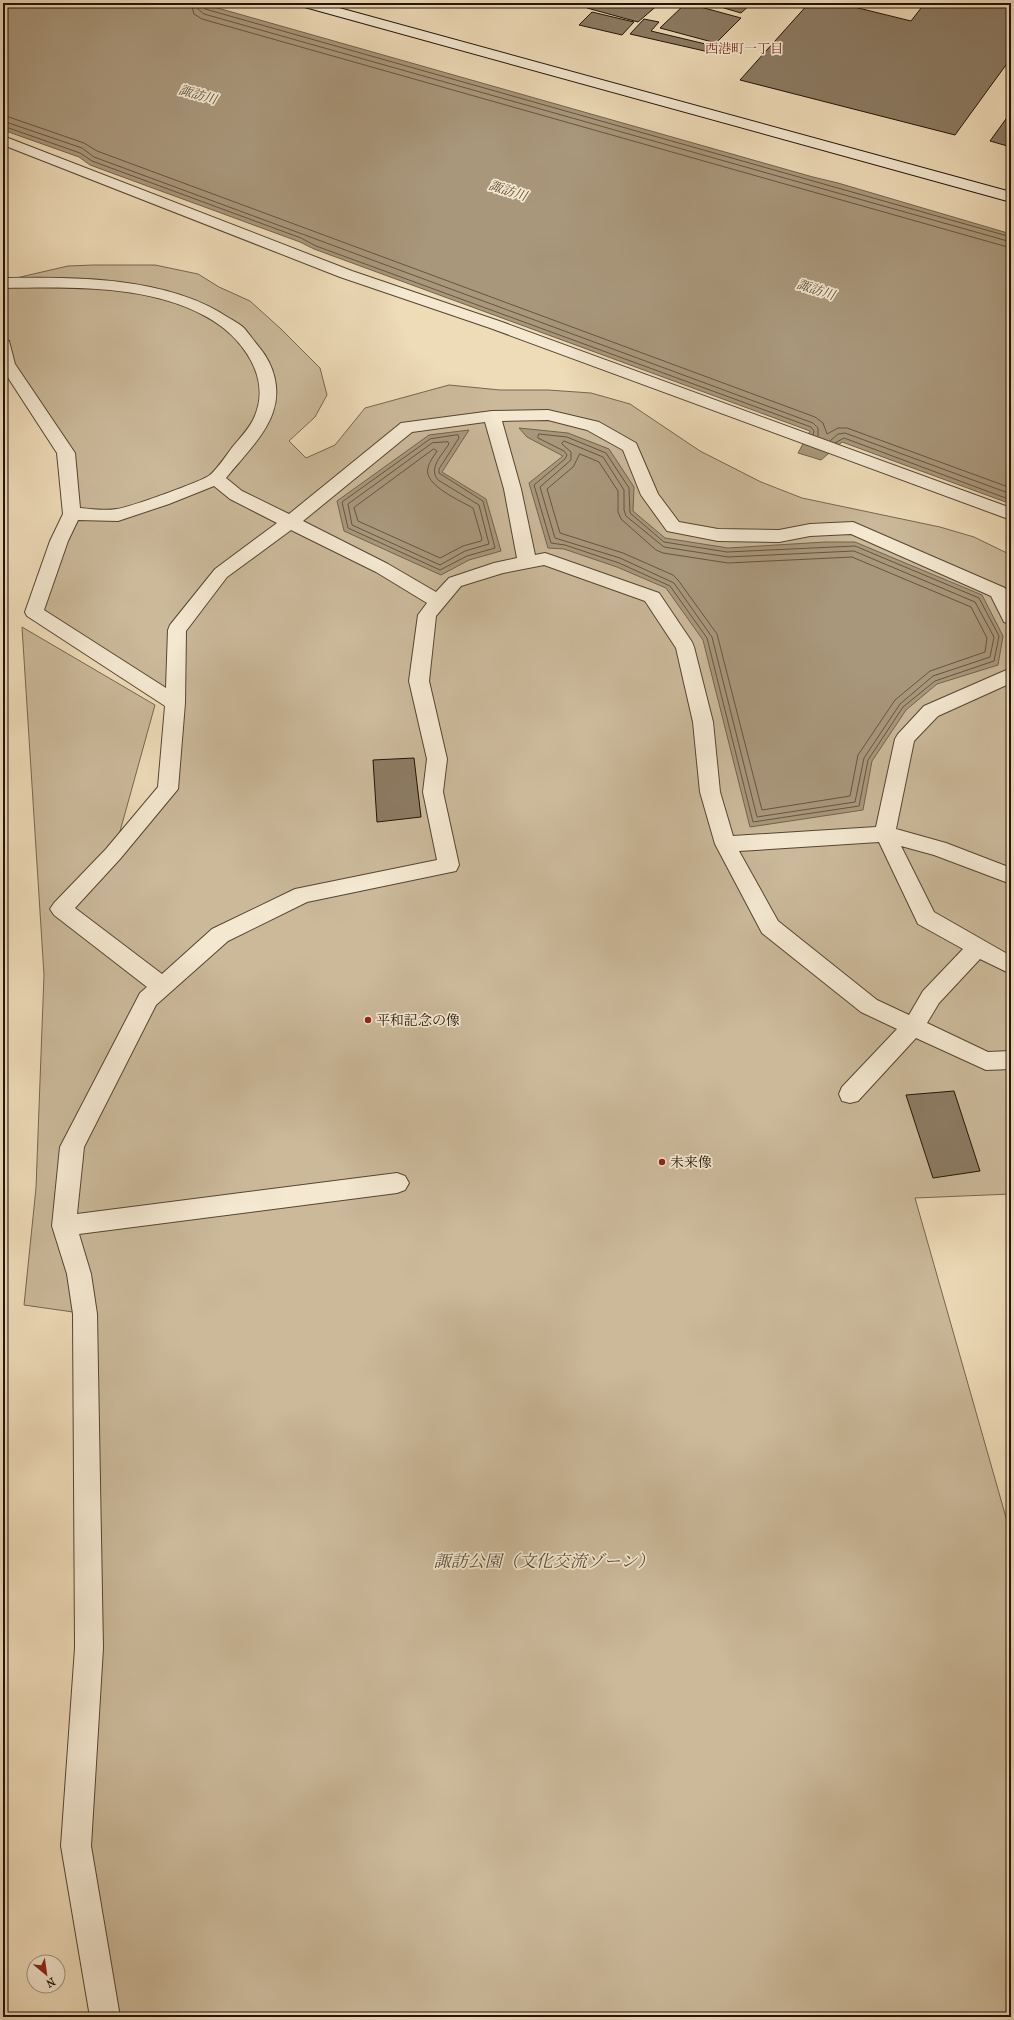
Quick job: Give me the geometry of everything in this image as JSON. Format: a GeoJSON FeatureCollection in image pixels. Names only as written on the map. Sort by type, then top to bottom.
{"type":"FeatureCollection","features":[{"type":"Feature","properties":{"kind":"street"},"geometry":{"type":"LineString","coordinates":[[306,3],[1011,197]]}},
{"type":"Feature","properties":{"kind":"street"},"geometry":{"type":"LineString","coordinates":[[3,140],[346,274],[503,328],[1011,514]]}},
{"type":"Feature","properties":{"kind":"street"},"geometry":{"type":"LineString","coordinates":[[3,283],[61,282],[102,285],[145,292],[198,306],[228,322],[250,344],[264,368],[269,390],[262,420],[216,479],[163,500],[118,515],[72,514]]}},
{"type":"Feature","properties":{"kind":"street"},"geometry":{"type":"LineString","coordinates":[[3,344],[7,364],[66,453],[72,514],[59,541],[34,612],[175,703]]}},
{"type":"Feature","properties":{"kind":"street"},"geometry":{"type":"LineString","coordinates":[[162,986],[61,910],[113,854],[168,790],[175,703],[177,630],[221,573],[290,522],[407,427],[492,416],[548,415],[593,426],[630,447],[650,495],[674,528],[718,535],[779,536],[810,530],[853,528],[998,592],[1011,618]]}},
{"type":"Feature","properties":{"kind":"street"},"geometry":{"type":"LineString","coordinates":[[492,416],[508,467],[522,525],[527,562]]}},
{"type":"Feature","properties":{"kind":"street"},"geometry":{"type":"LineString","coordinates":[[216,479],[236,495],[382,568],[438,602]]}},
{"type":"Feature","properties":{"kind":"street"},"geometry":{"type":"LineString","coordinates":[[105,2017],[76,1846],[89,1648],[85,1314],[79,1274],[64,1226],[72,1147],[148,999],[220,935],[302,895],[449,865],[433,792],[437,759],[419,681],[427,614],[455,582],[500,567],[545,559],[652,597],[685,647],[703,722],[710,792],[725,844],[770,927],[870,1006],[986,1061],[1011,1060]]}},
{"type":"Feature","properties":{"kind":"street"},"geometry":{"type":"LineString","coordinates":[[1011,675],[931,712],[905,740],[885,834],[926,918],[1011,966]]}},
{"type":"Feature","properties":{"kind":"street"},"geometry":{"type":"LineString","coordinates":[[725,844],[885,834],[938,848],[1011,876]]}},
{"type":"Feature","properties":{"kind":"street"},"geometry":{"type":"LineString","coordinates":[[850,1094],[913,1027],[931,997],[977,948]]}},
{"type":"Feature","properties":{"kind":"street"},"geometry":{"type":"LineString","coordinates":[[64,1226],[397,1183]]}},
{"type":"Feature","properties":{"kind":"green space","name":"諏訪公園（文化交流ゾーン）"},"geometry":{"type":"Polygon","coordinates":[[[155,265],[198,274],[219,287],[250,301],[281,329],[320,368],[327,395],[315,417],[289,441],[306,458],[335,445],[365,408],[449,385],[500,390],[548,390],[591,393],[630,404],[700,451],[761,482],[802,498],[940,527],[974,537],[1011,555],[1011,1194],[915,1198],[1011,1535],[1011,2017],[105,2017],[76,1846],[80,1313],[24,1305],[36,1188],[44,975],[22,627],[155,705],[114,853],[168,789],[175,703],[34,612],[72,514],[66,453],[3,344],[3,281],[68,266],[155,265]]]}},
{"type":"Feature","properties":{"kind":"water","name":"諏訪川"},"geometry":{"type":"Polygon","coordinates":[[[3,3],[200,3],[838,183],[1011,234],[1011,504],[842,442],[821,460],[798,453],[810,431],[314,249],[300,242],[90,165],[79,157],[3,130],[3,3]]]}},
{"type":"Feature","properties":{"kind":"water"},"geometry":{"type":"Polygon","coordinates":[[[519,428],[568,433],[609,449],[634,487],[633,511],[665,538],[728,548],[825,542],[855,542],[982,595],[1003,636],[998,665],[937,684],[906,710],[872,761],[863,810],[750,827],[703,640],[666,588],[617,567],[564,549],[548,548],[529,483],[563,456],[527,437],[519,428]]]}},
{"type":"Feature","properties":{"kind":"water"},"geometry":{"type":"Polygon","coordinates":[[[469,430],[442,472],[486,499],[501,551],[469,560],[441,575],[344,531],[337,501],[429,435],[469,430]]]}},
{"type":"Feature","properties":{"kind":"building"},"geometry":{"type":"Polygon","coordinates":[[[593,3],[660,3],[638,22],[587,8],[593,3]]]}},
{"type":"Feature","properties":{"kind":"building"},"geometry":{"type":"Polygon","coordinates":[[[686,3],[741,18],[716,43],[660,28],[686,3]]]}},
{"type":"Feature","properties":{"kind":"building"},"geometry":{"type":"Polygon","coordinates":[[[707,3],[752,3],[741,13],[707,3]]]}},
{"type":"Feature","properties":{"kind":"building"},"geometry":{"type":"Polygon","coordinates":[[[809,3],[838,3],[911,21],[925,3],[1011,3],[1011,58],[955,135],[740,80],[809,3]]]}},
{"type":"Feature","properties":{"kind":"building"},"geometry":{"type":"Polygon","coordinates":[[[592,12],[634,22],[622,35],[579,25],[592,12]]]}},
{"type":"Feature","properties":{"kind":"building"},"geometry":{"type":"Polygon","coordinates":[[[644,19],[659,22],[651,31],[714,46],[709,52],[630,34],[644,19]]]}},
{"type":"Feature","properties":{"kind":"building"},"geometry":{"type":"Polygon","coordinates":[[[1011,112],[1011,147],[990,141],[1011,112]]]}},
{"type":"Feature","properties":{"kind":"building"},"geometry":{"type":"Polygon","coordinates":[[[414,758],[421,817],[377,822],[373,760],[414,758]]]}},
{"type":"Feature","properties":{"kind":"building"},"geometry":{"type":"Polygon","coordinates":[[[954,1091],[980,1171],[933,1178],[906,1095],[954,1091]]]}},
{"type":"Feature","properties":{"kind":"place","name":"平和記念の像"},"geometry":{"type":"Point","coordinates":[368,1020]}},
{"type":"Feature","properties":{"kind":"place","name":"未来像"},"geometry":{"type":"Point","coordinates":[662,1162]}},
{"type":"Feature","properties":{"kind":"district","name":"西港町一丁目"},"geometry":{"type":"Point","coordinates":[744,48]}}]}
